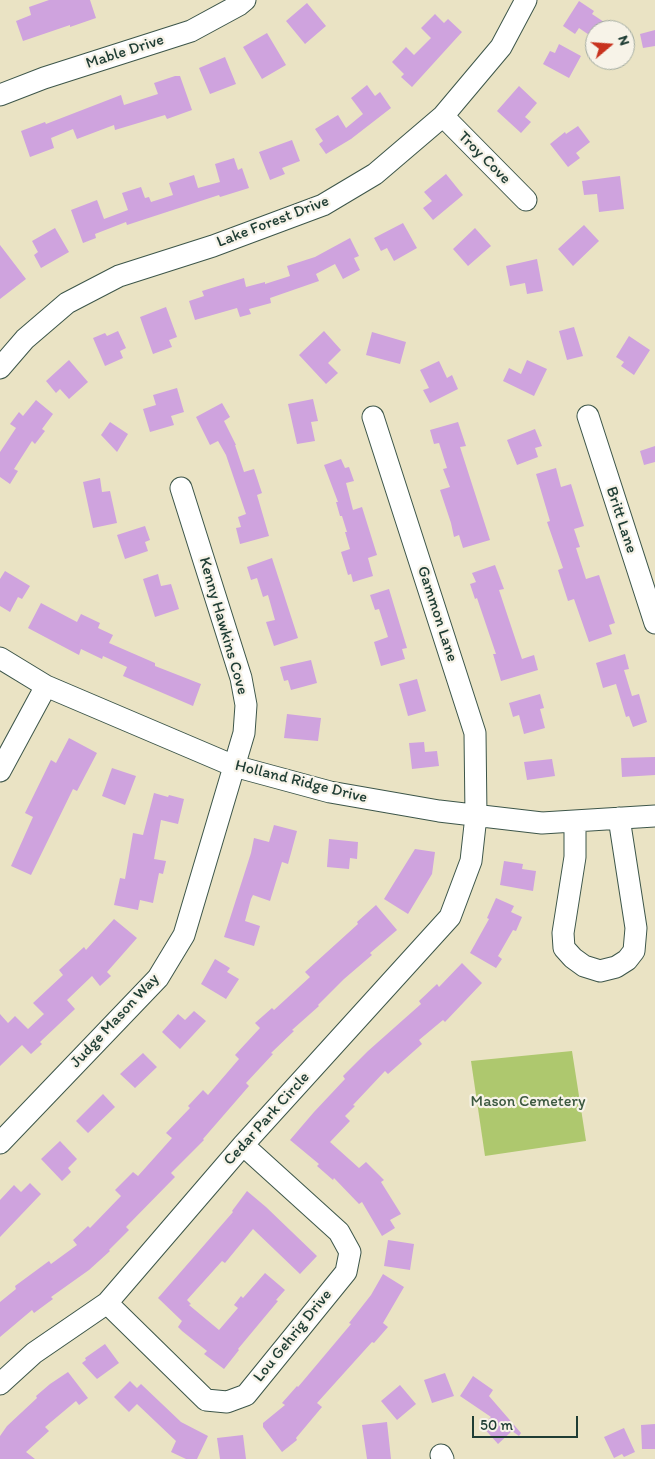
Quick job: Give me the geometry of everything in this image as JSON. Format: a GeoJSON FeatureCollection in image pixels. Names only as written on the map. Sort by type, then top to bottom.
{"type":"FeatureCollection","features":[{"type":"Feature","properties":{"kind":"street","name":"Mable Drive"},"geometry":{"type":"LineString","coordinates":[[0,95],[44,78],[191,31],[245,0]]}},
{"type":"Feature","properties":{"kind":"street","name":"Lake Forest Drive"},"geometry":{"type":"LineString","coordinates":[[0,368],[25,339],[68,303],[119,276],[213,246],[323,205],[374,174],[443,116],[501,47],[526,0]]}},
{"type":"Feature","properties":{"kind":"street","name":"Troy Cove"},"geometry":{"type":"LineString","coordinates":[[443,116],[526,200]]}},
{"type":"Feature","properties":{"kind":"street","name":"Britt Lane"},"geometry":{"type":"LineString","coordinates":[[588,416],[655,623]]}},
{"type":"Feature","properties":{"kind":"street","name":"Gammon Lane"},"geometry":{"type":"LineString","coordinates":[[373,417],[475,733],[476,816]]}},
{"type":"Feature","properties":{"kind":"street","name":"Kenny Hawkins Cove"},"geometry":{"type":"LineString","coordinates":[[181,488],[241,678],[246,705],[244,733],[234,766]]}},
{"type":"Feature","properties":{"kind":"street","name":"Holland Ridge Drive"},"geometry":{"type":"LineString","coordinates":[[0,658],[46,686],[234,766],[330,792],[440,811],[542,822],[655,816]]}},
{"type":"Feature","properties":{"kind":"street"},"geometry":{"type":"LineString","coordinates":[[0,771],[46,686]]}},
{"type":"Feature","properties":{"kind":"street","name":"Judge Mason Way"},"geometry":{"type":"LineString","coordinates":[[0,1143],[151,986],[162,971],[184,935],[234,766]]}},
{"type":"Feature","properties":{"kind":"street","name":"Cedar Park Circle"},"geometry":{"type":"LineString","coordinates":[[0,1384],[34,1353],[107,1303],[243,1145],[450,917],[471,861],[476,816]]}},
{"type":"Feature","properties":{"kind":"street"},"geometry":{"type":"LineString","coordinates":[[575,821],[575,857],[563,934],[564,948],[584,966],[600,971],[616,967],[627,960],[634,951],[636,928],[619,818]]}},
{"type":"Feature","properties":{"kind":"street","name":"Lou Gehrig Drive"},"geometry":{"type":"LineString","coordinates":[[107,1303],[206,1400],[226,1402],[246,1395],[346,1272],[350,1252],[339,1232],[243,1145]]}},
{"type":"Feature","properties":{"kind":"green space","name":"Mason Cemetery"},"geometry":{"type":"Polygon","coordinates":[[[572,1051],[586,1141],[485,1156],[471,1061],[572,1051]]]}},
{"type":"Feature","properties":{"kind":"building"},"geometry":{"type":"Polygon","coordinates":[[[49,0],[90,0],[96,18],[23,41],[16,21],[31,15],[29,7],[49,0]]]}},
{"type":"Feature","properties":{"kind":"building"},"geometry":{"type":"Polygon","coordinates":[[[579,1],[594,11],[592,14],[601,20],[585,20],[585,32],[579,28],[575,34],[563,26],[579,1]]]}},
{"type":"Feature","properties":{"kind":"building"},"geometry":{"type":"Polygon","coordinates":[[[307,3],[326,26],[305,44],[286,21],[307,3]]]}},
{"type":"Feature","properties":{"kind":"building"},"geometry":{"type":"Polygon","coordinates":[[[435,14],[444,23],[448,19],[462,32],[412,87],[401,77],[404,74],[392,62],[406,47],[414,55],[431,38],[421,28],[435,14]]]}},
{"type":"Feature","properties":{"kind":"building"},"geometry":{"type":"Polygon","coordinates":[[[655,30],[655,46],[643,48],[640,34],[655,30]]]}},
{"type":"Feature","properties":{"kind":"building"},"geometry":{"type":"Polygon","coordinates":[[[267,33],[286,65],[262,79],[243,47],[267,33]]]}},
{"type":"Feature","properties":{"kind":"building"},"geometry":{"type":"Polygon","coordinates":[[[559,44],[581,56],[569,78],[543,64],[550,51],[555,53],[559,44]]]}},
{"type":"Feature","properties":{"kind":"building"},"geometry":{"type":"Polygon","coordinates":[[[225,57],[236,84],[210,94],[199,68],[225,57]]]}},
{"type":"Feature","properties":{"kind":"building"},"geometry":{"type":"Polygon","coordinates":[[[180,76],[192,110],[167,119],[165,115],[115,130],[114,125],[77,139],[73,129],[51,138],[54,148],[30,157],[21,131],[45,122],[46,124],[121,95],[124,105],[158,94],[154,83],[180,76]]]}},
{"type":"Feature","properties":{"kind":"building"},"geometry":{"type":"Polygon","coordinates":[[[367,85],[375,96],[380,92],[391,108],[351,139],[326,154],[319,144],[323,141],[315,129],[338,115],[346,128],[363,114],[351,98],[367,85]]]}},
{"type":"Feature","properties":{"kind":"building"},"geometry":{"type":"Polygon","coordinates":[[[519,86],[537,103],[525,117],[531,122],[521,133],[497,111],[519,86]]]}},
{"type":"Feature","properties":{"kind":"building"},"geometry":{"type":"Polygon","coordinates":[[[578,126],[590,142],[576,153],[580,158],[568,167],[550,144],[565,132],[566,134],[578,126]]]}},
{"type":"Feature","properties":{"kind":"building"},"geometry":{"type":"Polygon","coordinates":[[[292,140],[300,161],[282,168],[285,174],[270,180],[259,152],[292,140]]]}},
{"type":"Feature","properties":{"kind":"building"},"geometry":{"type":"Polygon","coordinates":[[[234,158],[238,170],[242,168],[249,188],[220,197],[219,195],[127,225],[126,222],[95,234],[96,238],[83,243],[71,210],[97,200],[104,219],[128,210],[122,193],[141,187],[145,198],[149,197],[151,202],[173,195],[169,183],[194,175],[198,188],[220,182],[215,164],[234,158]]]}},
{"type":"Feature","properties":{"kind":"building"},"geometry":{"type":"Polygon","coordinates":[[[446,174],[463,195],[433,220],[423,208],[432,201],[424,192],[446,174]]]}},
{"type":"Feature","properties":{"kind":"building"},"geometry":{"type":"Polygon","coordinates":[[[620,176],[624,209],[599,212],[597,194],[584,195],[582,181],[620,176]]]}},
{"type":"Feature","properties":{"kind":"building"},"geometry":{"type":"Polygon","coordinates":[[[403,223],[417,248],[394,261],[387,248],[381,251],[374,238],[403,223]]]}},
{"type":"Feature","properties":{"kind":"building"},"geometry":{"type":"Polygon","coordinates":[[[584,225],[599,241],[573,266],[558,249],[584,225]]]}},
{"type":"Feature","properties":{"kind":"building"},"geometry":{"type":"Polygon","coordinates":[[[55,228],[69,252],[41,268],[34,255],[38,252],[32,241],[55,228]]]}},
{"type":"Feature","properties":{"kind":"building"},"geometry":{"type":"Polygon","coordinates":[[[475,228],[491,246],[468,266],[453,249],[475,228]]]}},
{"type":"Feature","properties":{"kind":"building"},"geometry":{"type":"Polygon","coordinates":[[[350,238],[359,256],[354,258],[360,270],[343,279],[335,264],[316,274],[319,281],[270,298],[271,303],[249,309],[251,314],[240,317],[237,308],[195,320],[189,301],[204,296],[202,291],[244,278],[246,287],[265,282],[265,284],[290,276],[287,266],[315,257],[350,238]]]}},
{"type":"Feature","properties":{"kind":"building"},"geometry":{"type":"Polygon","coordinates":[[[0,245],[26,279],[0,299],[0,245]]]}},
{"type":"Feature","properties":{"kind":"building"},"geometry":{"type":"Polygon","coordinates":[[[537,259],[543,291],[527,294],[525,283],[510,286],[506,266],[537,259]]]}},
{"type":"Feature","properties":{"kind":"building"},"geometry":{"type":"Polygon","coordinates":[[[166,307],[177,337],[169,340],[172,347],[153,354],[140,317],[166,307]]]}},
{"type":"Feature","properties":{"kind":"building"},"geometry":{"type":"Polygon","coordinates":[[[574,327],[583,356],[567,360],[559,331],[574,327]]]}},
{"type":"Feature","properties":{"kind":"building"},"geometry":{"type":"Polygon","coordinates":[[[118,331],[126,348],[120,351],[123,358],[105,366],[93,338],[105,333],[107,336],[118,331]]]}},
{"type":"Feature","properties":{"kind":"building"},"geometry":{"type":"Polygon","coordinates":[[[324,331],[341,350],[328,363],[338,373],[326,384],[299,355],[324,331]]]}},
{"type":"Feature","properties":{"kind":"building"},"geometry":{"type":"Polygon","coordinates":[[[372,332],[406,342],[400,364],[366,355],[372,332]]]}},
{"type":"Feature","properties":{"kind":"building"},"geometry":{"type":"Polygon","coordinates":[[[629,336],[650,350],[634,375],[621,366],[624,362],[616,357],[629,336]]]}},
{"type":"Feature","properties":{"kind":"building"},"geometry":{"type":"Polygon","coordinates":[[[69,360],[88,382],[69,399],[60,389],[56,393],[46,381],[69,360]]]}},
{"type":"Feature","properties":{"kind":"building"},"geometry":{"type":"Polygon","coordinates":[[[527,360],[547,369],[534,396],[503,381],[509,368],[521,374],[527,360]]]}},
{"type":"Feature","properties":{"kind":"building"},"geometry":{"type":"Polygon","coordinates":[[[439,361],[447,378],[452,375],[458,389],[430,403],[423,390],[429,388],[420,370],[439,361]]]}},
{"type":"Feature","properties":{"kind":"building"},"geometry":{"type":"Polygon","coordinates":[[[177,388],[184,412],[171,416],[174,425],[150,432],[143,409],[156,405],[153,395],[177,388]]]}},
{"type":"Feature","properties":{"kind":"building"},"geometry":{"type":"Polygon","coordinates":[[[313,399],[318,421],[311,422],[315,441],[297,444],[288,404],[313,399]]]}},
{"type":"Feature","properties":{"kind":"building"},"geometry":{"type":"Polygon","coordinates":[[[36,400],[53,414],[42,429],[45,431],[35,444],[32,441],[14,469],[18,471],[10,484],[0,477],[0,452],[16,428],[10,424],[19,412],[23,416],[36,400]]]}},
{"type":"Feature","properties":{"kind":"building"},"geometry":{"type":"Polygon","coordinates":[[[222,403],[230,417],[224,421],[236,445],[244,472],[254,469],[262,493],[257,495],[269,536],[240,544],[236,528],[241,527],[238,517],[246,514],[226,455],[218,441],[210,445],[196,417],[222,403]]]}},
{"type":"Feature","properties":{"kind":"building"},"geometry":{"type":"Polygon","coordinates":[[[110,422],[128,434],[117,452],[101,435],[110,422]]]}},
{"type":"Feature","properties":{"kind":"building"},"geometry":{"type":"Polygon","coordinates":[[[458,422],[466,446],[460,447],[490,540],[463,548],[459,535],[454,537],[440,490],[450,487],[443,469],[447,468],[439,443],[434,444],[430,430],[458,422]]]}},
{"type":"Feature","properties":{"kind":"building"},"geometry":{"type":"Polygon","coordinates":[[[535,429],[542,446],[535,448],[538,457],[517,465],[507,440],[535,429]]]}},
{"type":"Feature","properties":{"kind":"building"},"geometry":{"type":"Polygon","coordinates":[[[655,446],[655,462],[644,465],[640,451],[655,446]]]}},
{"type":"Feature","properties":{"kind":"building"},"geometry":{"type":"Polygon","coordinates":[[[341,459],[345,468],[349,467],[354,481],[346,483],[353,510],[362,507],[377,555],[368,558],[373,576],[353,582],[351,574],[348,575],[341,552],[350,549],[345,532],[347,532],[324,465],[341,459]]]}},
{"type":"Feature","properties":{"kind":"building"},"geometry":{"type":"Polygon","coordinates":[[[556,468],[561,487],[571,484],[584,526],[574,529],[580,547],[576,548],[586,579],[599,575],[615,623],[609,625],[612,634],[589,642],[574,599],[568,601],[558,570],[563,568],[547,522],[550,521],[536,474],[556,468]]]}},
{"type":"Feature","properties":{"kind":"building"},"geometry":{"type":"Polygon","coordinates":[[[100,478],[102,492],[110,491],[117,523],[93,528],[83,482],[100,478]]]}},
{"type":"Feature","properties":{"kind":"building"},"geometry":{"type":"Polygon","coordinates":[[[145,526],[150,540],[145,542],[148,551],[125,559],[117,535],[145,526]]]}},
{"type":"Feature","properties":{"kind":"building"},"geometry":{"type":"Polygon","coordinates":[[[272,558],[298,638],[274,646],[266,622],[275,620],[268,595],[263,597],[257,578],[251,580],[247,567],[272,558]]]}},
{"type":"Feature","properties":{"kind":"building"},"geometry":{"type":"Polygon","coordinates":[[[495,565],[504,589],[499,590],[522,659],[534,655],[538,670],[501,681],[493,654],[496,654],[477,598],[475,599],[470,584],[476,582],[472,573],[495,565]]]}},
{"type":"Feature","properties":{"kind":"building"},"geometry":{"type":"Polygon","coordinates":[[[5,571],[30,586],[22,599],[18,597],[10,612],[0,606],[0,579],[5,571]]]}},
{"type":"Feature","properties":{"kind":"building"},"geometry":{"type":"Polygon","coordinates":[[[158,574],[161,586],[171,584],[179,609],[155,617],[143,579],[158,574]]]}},
{"type":"Feature","properties":{"kind":"building"},"geometry":{"type":"Polygon","coordinates":[[[389,589],[407,648],[402,649],[405,659],[381,666],[374,642],[388,637],[379,609],[375,610],[370,595],[389,589]]]}},
{"type":"Feature","properties":{"kind":"building"},"geometry":{"type":"Polygon","coordinates":[[[41,603],[77,622],[81,614],[100,623],[98,628],[113,635],[109,643],[155,663],[155,666],[201,684],[193,706],[123,676],[127,667],[103,656],[102,659],[81,649],[79,655],[28,628],[41,603]]]}},
{"type":"Feature","properties":{"kind":"building"},"geometry":{"type":"Polygon","coordinates":[[[625,654],[629,669],[624,670],[632,696],[639,694],[647,722],[633,727],[629,716],[626,717],[616,684],[603,688],[596,663],[625,654]]]}},
{"type":"Feature","properties":{"kind":"building"},"geometry":{"type":"Polygon","coordinates":[[[311,660],[317,683],[291,690],[288,680],[284,681],[280,667],[311,660]]]}},
{"type":"Feature","properties":{"kind":"building"},"geometry":{"type":"Polygon","coordinates":[[[417,679],[426,711],[408,716],[399,684],[417,679]]]}},
{"type":"Feature","properties":{"kind":"building"},"geometry":{"type":"Polygon","coordinates":[[[540,694],[544,708],[540,709],[545,728],[524,734],[519,715],[513,717],[509,703],[540,694]]]}},
{"type":"Feature","properties":{"kind":"building"},"geometry":{"type":"Polygon","coordinates":[[[287,714],[321,718],[318,741],[284,738],[287,714]]]}},
{"type":"Feature","properties":{"kind":"building"},"geometry":{"type":"Polygon","coordinates":[[[69,738],[97,753],[77,791],[73,789],[31,875],[11,866],[33,817],[25,813],[51,760],[56,763],[69,738]]]}},
{"type":"Feature","properties":{"kind":"building"},"geometry":{"type":"Polygon","coordinates":[[[424,742],[425,752],[437,751],[439,766],[412,769],[409,743],[424,742]]]}},
{"type":"Feature","properties":{"kind":"building"},"geometry":{"type":"Polygon","coordinates":[[[655,757],[655,775],[622,777],[621,758],[655,757]]]}},
{"type":"Feature","properties":{"kind":"building"},"geometry":{"type":"Polygon","coordinates":[[[552,759],[555,776],[527,780],[524,762],[552,759]]]}},
{"type":"Feature","properties":{"kind":"building"},"geometry":{"type":"Polygon","coordinates":[[[112,768],[136,776],[125,805],[102,796],[112,768]]]}},
{"type":"Feature","properties":{"kind":"building"},"geometry":{"type":"Polygon","coordinates":[[[154,793],[184,799],[178,824],[161,820],[154,859],[166,861],[163,874],[159,873],[153,903],[140,900],[138,910],[114,905],[120,878],[125,879],[133,833],[143,835],[154,793]]]}},
{"type":"Feature","properties":{"kind":"building"},"geometry":{"type":"Polygon","coordinates":[[[274,825],[297,831],[288,864],[282,862],[270,901],[253,895],[251,899],[245,921],[260,926],[254,946],[224,937],[254,838],[269,842],[274,825]]]}},
{"type":"Feature","properties":{"kind":"building"},"geometry":{"type":"Polygon","coordinates":[[[329,839],[358,842],[357,859],[350,858],[349,869],[327,867],[329,839]]]}},
{"type":"Feature","properties":{"kind":"building"},"geometry":{"type":"Polygon","coordinates":[[[415,849],[435,852],[432,874],[408,914],[384,899],[415,849]]]}},
{"type":"Feature","properties":{"kind":"building"},"geometry":{"type":"Polygon","coordinates":[[[504,861],[523,864],[522,869],[536,871],[533,891],[500,885],[504,861]]]}},
{"type":"Feature","properties":{"kind":"building"},"geometry":{"type":"Polygon","coordinates":[[[496,898],[514,906],[511,912],[522,917],[516,931],[513,930],[498,956],[502,959],[496,968],[470,953],[489,919],[487,918],[496,898]]]}},
{"type":"Feature","properties":{"kind":"building"},"geometry":{"type":"Polygon","coordinates":[[[376,905],[397,930],[370,953],[372,955],[344,979],[271,1053],[273,1054],[246,1083],[249,1086],[204,1140],[171,1173],[175,1177],[126,1227],[129,1230],[110,1251],[89,1270],[51,1297],[53,1299],[34,1313],[32,1310],[0,1337],[0,1302],[16,1289],[15,1286],[49,1261],[51,1264],[77,1245],[73,1240],[88,1226],[90,1228],[121,1196],[115,1190],[133,1172],[138,1176],[172,1138],[166,1133],[190,1108],[188,1106],[203,1090],[208,1095],[239,1059],[235,1055],[260,1028],[255,1023],[272,1008],[274,1010],[310,977],[305,972],[376,905]]]}},
{"type":"Feature","properties":{"kind":"building"},"geometry":{"type":"Polygon","coordinates":[[[114,919],[137,938],[107,972],[111,976],[100,986],[92,976],[67,1000],[75,1009],[40,1042],[42,1044],[31,1054],[22,1045],[0,1066],[0,1014],[8,1023],[15,1016],[28,1029],[44,1014],[33,1003],[63,975],[59,970],[84,947],[86,950],[114,919]]]}},
{"type":"Feature","properties":{"kind":"building"},"geometry":{"type":"Polygon","coordinates":[[[215,959],[230,968],[227,972],[239,979],[226,999],[201,984],[215,959]]]}},
{"type":"Feature","properties":{"kind":"building"},"geometry":{"type":"Polygon","coordinates":[[[462,963],[482,983],[445,1022],[443,1020],[419,1040],[422,1044],[388,1074],[385,1071],[353,1105],[355,1106],[345,1116],[350,1121],[330,1142],[359,1168],[366,1162],[384,1180],[381,1182],[401,1214],[390,1220],[395,1228],[382,1236],[362,1202],[359,1204],[334,1178],[333,1180],[317,1166],[319,1164],[290,1140],[345,1079],[343,1076],[421,1004],[419,1001],[437,984],[439,987],[462,963]]]}},
{"type":"Feature","properties":{"kind":"building"},"geometry":{"type":"Polygon","coordinates":[[[194,1011],[206,1021],[180,1049],[162,1032],[178,1014],[185,1020],[194,1011]]]}},
{"type":"Feature","properties":{"kind":"building"},"geometry":{"type":"Polygon","coordinates":[[[143,1053],[157,1067],[135,1088],[120,1074],[143,1053]]]}},
{"type":"Feature","properties":{"kind":"building"},"geometry":{"type":"Polygon","coordinates":[[[103,1094],[115,1107],[88,1133],[76,1121],[103,1094]]]}},
{"type":"Feature","properties":{"kind":"building"},"geometry":{"type":"Polygon","coordinates":[[[60,1141],[77,1159],[68,1168],[71,1172],[62,1181],[41,1159],[60,1141]]]}},
{"type":"Feature","properties":{"kind":"building"},"geometry":{"type":"Polygon","coordinates":[[[30,1183],[41,1194],[0,1237],[0,1200],[14,1185],[21,1192],[30,1183]]]}},
{"type":"Feature","properties":{"kind":"building"},"geometry":{"type":"Polygon","coordinates":[[[247,1191],[317,1256],[300,1274],[253,1229],[225,1263],[222,1261],[187,1300],[191,1304],[189,1305],[219,1330],[238,1308],[234,1305],[241,1296],[243,1298],[265,1273],[285,1290],[224,1369],[204,1354],[207,1351],[178,1327],[182,1321],[158,1298],[233,1212],[247,1191]]]}},
{"type":"Feature","properties":{"kind":"building"},"geometry":{"type":"Polygon","coordinates":[[[388,1240],[414,1244],[410,1270],[384,1266],[388,1240]]]}},
{"type":"Feature","properties":{"kind":"building"},"geometry":{"type":"Polygon","coordinates":[[[383,1274],[404,1287],[383,1323],[388,1327],[317,1403],[322,1407],[296,1438],[297,1440],[282,1452],[263,1427],[263,1423],[285,1405],[282,1403],[298,1387],[351,1324],[349,1323],[371,1295],[383,1274]]]}},
{"type":"Feature","properties":{"kind":"building"},"geometry":{"type":"Polygon","coordinates":[[[105,1344],[119,1363],[97,1379],[82,1363],[86,1360],[85,1358],[105,1344]]]}},
{"type":"Feature","properties":{"kind":"building"},"geometry":{"type":"Polygon","coordinates":[[[68,1372],[88,1398],[79,1405],[76,1401],[45,1427],[49,1431],[26,1452],[35,1459],[0,1459],[0,1436],[7,1426],[37,1398],[36,1396],[68,1372]]]}},
{"type":"Feature","properties":{"kind":"building"},"geometry":{"type":"Polygon","coordinates":[[[445,1373],[454,1396],[432,1403],[424,1380],[445,1373]]]}},
{"type":"Feature","properties":{"kind":"building"},"geometry":{"type":"Polygon","coordinates":[[[473,1376],[493,1390],[489,1396],[521,1433],[519,1436],[512,1431],[498,1444],[482,1426],[491,1417],[460,1396],[473,1376]]]}},
{"type":"Feature","properties":{"kind":"building"},"geometry":{"type":"Polygon","coordinates":[[[130,1381],[137,1388],[141,1384],[181,1422],[208,1436],[197,1459],[186,1459],[171,1452],[176,1441],[137,1404],[129,1412],[114,1397],[130,1381]]]}},
{"type":"Feature","properties":{"kind":"building"},"geometry":{"type":"Polygon","coordinates":[[[400,1385],[416,1404],[397,1420],[381,1401],[400,1385]]]}},
{"type":"Feature","properties":{"kind":"building"},"geometry":{"type":"Polygon","coordinates":[[[387,1422],[391,1459],[367,1459],[362,1425],[387,1422]]]}},
{"type":"Feature","properties":{"kind":"building"},"geometry":{"type":"Polygon","coordinates":[[[655,1424],[655,1449],[642,1449],[641,1425],[655,1424]]]}},
{"type":"Feature","properties":{"kind":"building"},"geometry":{"type":"Polygon","coordinates":[[[624,1428],[635,1452],[624,1457],[622,1454],[614,1458],[604,1437],[624,1428]]]}},
{"type":"Feature","properties":{"kind":"building"},"geometry":{"type":"Polygon","coordinates":[[[243,1435],[246,1459],[220,1459],[217,1438],[243,1435]]]}}]}
